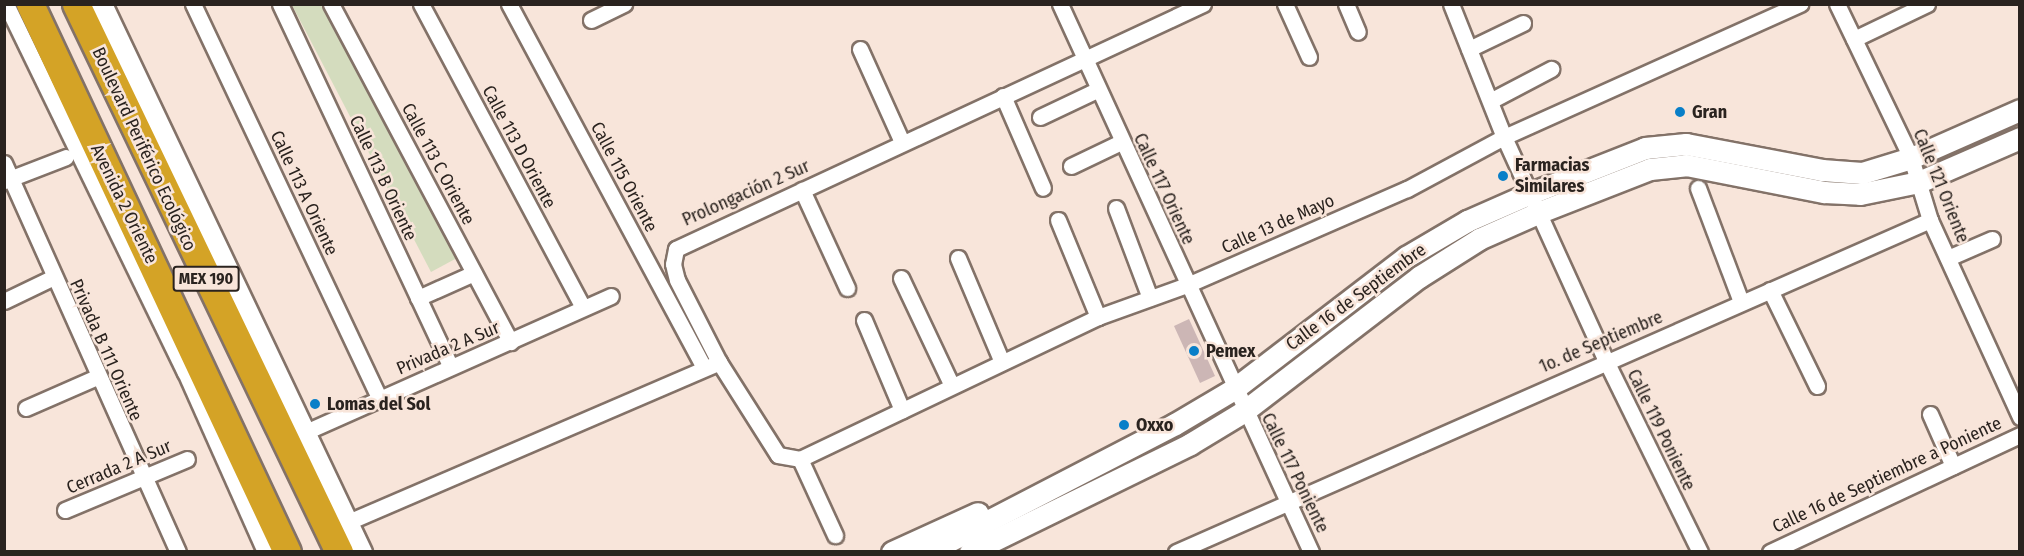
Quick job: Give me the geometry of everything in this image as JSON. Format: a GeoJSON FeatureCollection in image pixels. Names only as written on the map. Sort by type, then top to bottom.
{"type":"FeatureCollection","features":[{"type":"Feature","properties":{"kind":"highway","name":"Boulevard Periférico Ecológico"},"geometry":{"type":"LineString","coordinates":[[76,4],[336,536]]}},
{"type":"Feature","properties":{"kind":"highway","name":"MEX 190"},"geometry":{"type":"LineString","coordinates":[[17,20],[287,552]]}},
{"type":"Feature","properties":{"kind":"main road"},"geometry":{"type":"LineString","coordinates":[[101,4],[301,434],[336,536],[360,552]]}},
{"type":"Feature","properties":{"kind":"main road","name":"Calle 16 de Septiembre"},"geometry":{"type":"LineString","coordinates":[[970,552],[1243,412],[1419,277],[1536,202],[1645,148],[1686,144],[1822,170],[1862,172],[1911,158],[2019,110]]}},
{"type":"Feature","properties":{"kind":"main road","name":"Calle 16 de Septiembre"},"geometry":{"type":"LineString","coordinates":[[928,552],[1030,497],[1175,424],[1234,389],[1406,256],[1467,221],[1650,169],[1686,165],[1824,192],[1860,194],[1920,182],[2019,138]]}},
{"type":"Feature","properties":{"kind":"main road"},"geometry":{"type":"LineString","coordinates":[[892,552],[947,523],[1030,497]]}},
{"type":"Feature","properties":{"kind":"main road"},"geometry":{"type":"LineString","coordinates":[[993,552],[1031,521]]}},
{"type":"Feature","properties":{"kind":"street","name":"Avenida 2 Oriente"},"geometry":{"type":"LineString","coordinates":[[6,4],[17,20],[184,372],[265,552]]}},
{"type":"Feature","properties":{"kind":"street","name":"Calle 113 A Oriente"},"geometry":{"type":"LineString","coordinates":[[193,4],[380,399]]}},
{"type":"Feature","properties":{"kind":"street","name":"Calle 113 B Oriente"},"geometry":{"type":"LineString","coordinates":[[280,4],[451,367]]}},
{"type":"Feature","properties":{"kind":"street","name":"Calle 113 C Oriente"},"geometry":{"type":"LineString","coordinates":[[331,4],[511,342]]}},
{"type":"Feature","properties":{"kind":"street","name":"Calle 113 D Oriente"},"geometry":{"type":"LineString","coordinates":[[421,4],[583,308]]}},
{"type":"Feature","properties":{"kind":"street","name":"Calle 115 Oriente"},"geometry":{"type":"LineString","coordinates":[[509,4],[704,368]]}},
{"type":"Feature","properties":{"kind":"street"},"geometry":{"type":"LineString","coordinates":[[591,20],[624,4]]}},
{"type":"Feature","properties":{"kind":"street","name":"Calle 117 Oriente"},"geometry":{"type":"LineString","coordinates":[[1060,4],[1234,389]]}},
{"type":"Feature","properties":{"kind":"street","name":"Prolongación 2 Sur"},"geometry":{"type":"LineString","coordinates":[[719,362],[677,280],[673,264],[676,249],[1203,4]]}},
{"type":"Feature","properties":{"kind":"street"},"geometry":{"type":"LineString","coordinates":[[1285,4],[1309,57]]}},
{"type":"Feature","properties":{"kind":"street"},"geometry":{"type":"LineString","coordinates":[[1346,4],[1358,32]]}},
{"type":"Feature","properties":{"kind":"street","name":"Calle 119 Poniente"},"geometry":{"type":"LineString","coordinates":[[1451,4],[1492,100],[1504,137],[1536,202],[1606,362],[1700,552]]}},
{"type":"Feature","properties":{"kind":"street","name":"Calle 13 de Mayo"},"geometry":{"type":"LineString","coordinates":[[800,459],[1098,317],[1187,285],[1407,189],[1504,137],[1800,4]]}},
{"type":"Feature","properties":{"kind":"street","name":"Calle 121 Oriente"},"geometry":{"type":"LineString","coordinates":[[1837,4],[1911,158],[1930,220],[2019,417]]}},
{"type":"Feature","properties":{"kind":"street"},"geometry":{"type":"LineString","coordinates":[[1854,39],[1927,4]]}},
{"type":"Feature","properties":{"kind":"street"},"geometry":{"type":"LineString","coordinates":[[1470,49],[1523,23]]}},
{"type":"Feature","properties":{"kind":"street"},"geometry":{"type":"LineString","coordinates":[[860,49],[903,142]]}},
{"type":"Feature","properties":{"kind":"street"},"geometry":{"type":"LineString","coordinates":[[1492,100],[1551,69]]}},
{"type":"Feature","properties":{"kind":"street"},"geometry":{"type":"LineString","coordinates":[[1040,117],[1097,90]]}},
{"type":"Feature","properties":{"kind":"street"},"geometry":{"type":"LineString","coordinates":[[1003,96],[1043,188]]}},
{"type":"Feature","properties":{"kind":"street"},"geometry":{"type":"LineString","coordinates":[[1071,166],[1121,142]]}},
{"type":"Feature","properties":{"kind":"street"},"geometry":{"type":"LineString","coordinates":[[7,179],[66,158]]}},
{"type":"Feature","properties":{"kind":"street","name":"Privada B 111 Oriente"},"geometry":{"type":"LineString","coordinates":[[4,163],[7,179],[177,552]]}},
{"type":"Feature","properties":{"kind":"street"},"geometry":{"type":"LineString","coordinates":[[1698,189],[1741,302]]}},
{"type":"Feature","properties":{"kind":"street"},"geometry":{"type":"LineString","coordinates":[[802,190],[847,288]]}},
{"type":"Feature","properties":{"kind":"street"},"geometry":{"type":"LineString","coordinates":[[1116,208],[1150,298]]}},
{"type":"Feature","properties":{"kind":"street"},"geometry":{"type":"LineString","coordinates":[[1058,220],[1098,317]]}},
{"type":"Feature","properties":{"kind":"street","name":"1o. de Septiembre"},"geometry":{"type":"LineString","coordinates":[[1176,552],[1287,500],[1930,220]]}},
{"type":"Feature","properties":{"kind":"street"},"geometry":{"type":"LineString","coordinates":[[1948,258],[1992,239]]}},
{"type":"Feature","properties":{"kind":"street"},"geometry":{"type":"LineString","coordinates":[[958,258],[1002,362]]}},
{"type":"Feature","properties":{"kind":"street"},"geometry":{"type":"LineString","coordinates":[[418,298],[474,273]]}},
{"type":"Feature","properties":{"kind":"street"},"geometry":{"type":"LineString","coordinates":[[4,301],[52,278]]}},
{"type":"Feature","properties":{"kind":"street"},"geometry":{"type":"LineString","coordinates":[[901,278],[952,386]]}},
{"type":"Feature","properties":{"kind":"street"},"geometry":{"type":"LineString","coordinates":[[1770,290],[1816,386]]}},
{"type":"Feature","properties":{"kind":"street","name":"Privada 2 A Sur"},"geometry":{"type":"LineString","coordinates":[[301,434],[611,296]]}},
{"type":"Feature","properties":{"kind":"street"},"geometry":{"type":"LineString","coordinates":[[864,320],[902,410]]}},
{"type":"Feature","properties":{"kind":"street"},"geometry":{"type":"LineString","coordinates":[[336,536],[719,362],[770,447],[787,459],[800,459],[835,535]]}},
{"type":"Feature","properties":{"kind":"street"},"geometry":{"type":"LineString","coordinates":[[26,408],[97,377]]}},
{"type":"Feature","properties":{"kind":"street","name":"Calle 117 Poniente"},"geometry":{"type":"LineString","coordinates":[[1234,389],[1311,552]]}},
{"type":"Feature","properties":{"kind":"street"},"geometry":{"type":"LineString","coordinates":[[1930,414],[1953,466]]}},
{"type":"Feature","properties":{"kind":"street","name":"Calle 16 de Septiembre a Poniente"},"geometry":{"type":"LineString","coordinates":[[1770,552],[2019,435]]}},
{"type":"Feature","properties":{"kind":"street","name":"Cerrada 2 A Sur"},"geometry":{"type":"LineString","coordinates":[[65,510],[188,459]]}},
{"type":"Feature","properties":{"kind":"green space"},"geometry":{"type":"Polygon","coordinates":[[[292,5],[321,5],[457,258],[431,272],[292,5]]]}},
{"type":"Feature","properties":{"kind":"building","name":"Pemex"},"geometry":{"type":"Polygon","coordinates":[[[1189,319],[1215,376],[1200,383],[1174,326],[1189,319]]]}},
{"type":"Feature","properties":{"kind":"place","name":"Gran"},"geometry":{"type":"Point","coordinates":[1680,112]}},
{"type":"Feature","properties":{"kind":"place","name":"Farmacias Similares"},"geometry":{"type":"Point","coordinates":[1503,176]}},
{"type":"Feature","properties":{"kind":"place","name":"Pemex"},"geometry":{"type":"Point","coordinates":[1194,351]}},
{"type":"Feature","properties":{"kind":"place","name":"Lomas del Sol"},"geometry":{"type":"Point","coordinates":[315,404]}},
{"type":"Feature","properties":{"kind":"place","name":"Oxxo"},"geometry":{"type":"Point","coordinates":[1124,425]}}]}
